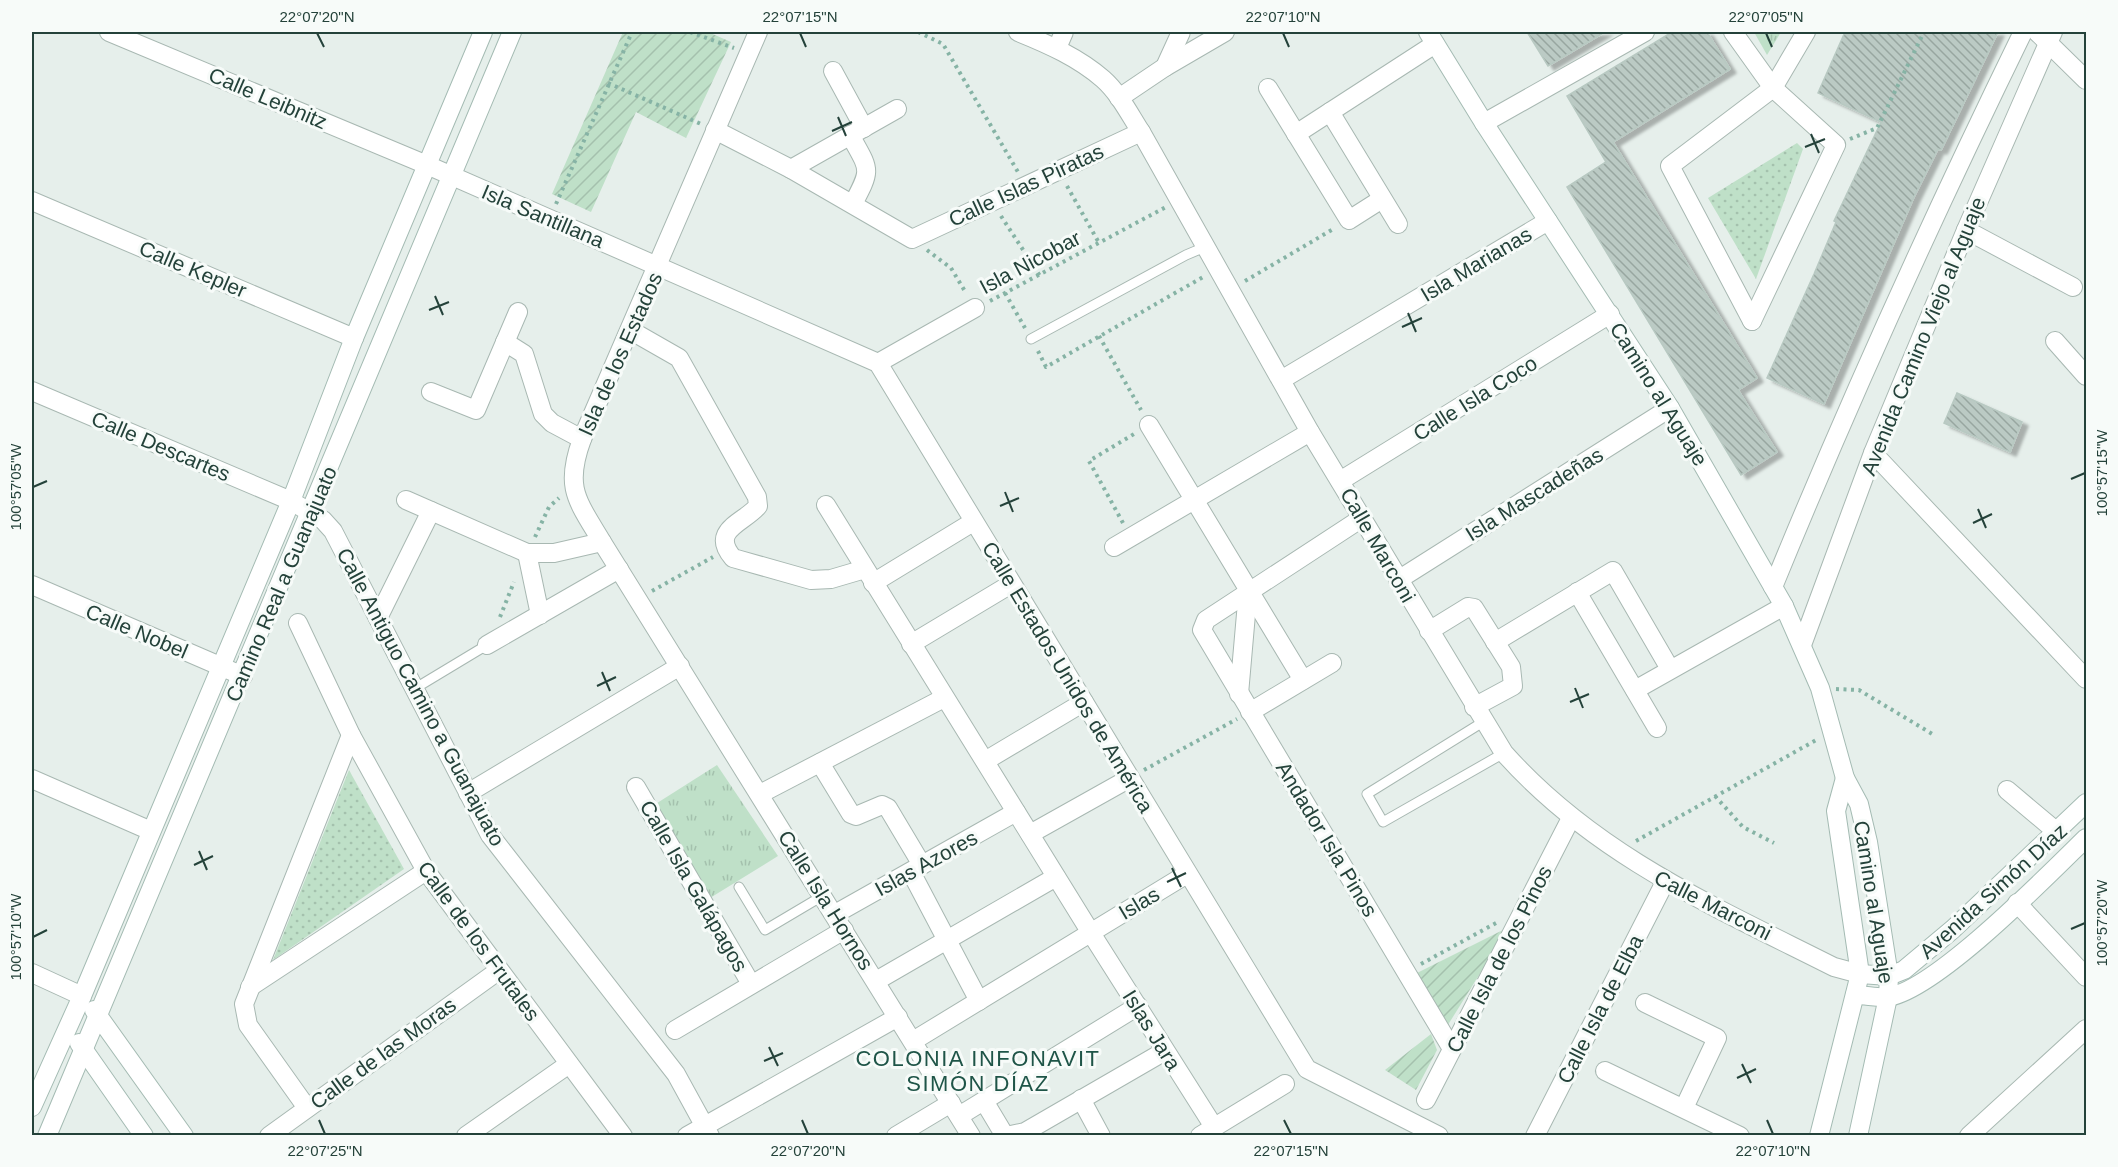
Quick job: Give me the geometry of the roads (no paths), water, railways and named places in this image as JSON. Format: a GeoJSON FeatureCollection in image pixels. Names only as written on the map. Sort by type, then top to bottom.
{"type":"FeatureCollection","features":[{"type":"Feature","properties":{"kind":"street","name":"Calle Leibnitz"},"geometry":{"type":"LineString","coordinates":[[109,32],[427,165]]}},
{"type":"Feature","properties":{"kind":"street","name":"Camino Real a Guanajuato"},"geometry":{"type":"LineString","coordinates":[[32,1107],[82,996],[291,501],[354,338],[483,32]]}},
{"type":"Feature","properties":{"kind":"street","name":"Camino Real a Guanajuato"},"geometry":{"type":"LineString","coordinates":[[47,1136],[243,676],[512,32]]}},
{"type":"Feature","properties":{"kind":"street","name":"Isla de los Estados"},"geometry":{"type":"LineString","coordinates":[[680,666],[581,507],[573,485],[573,464],[758,32]]}},
{"type":"Feature","properties":{"kind":"street","name":"Calle Marconi"},"geometry":{"type":"LineString","coordinates":[[1018,32],[1061,40],[1104,80],[1119,98],[1141,132],[1310,432],[1429,632],[1504,753],[1534,787],[1617,852],[1665,882],[1834,967],[1860,974]]}},
{"type":"Feature","properties":{"kind":"street"},"geometry":{"type":"LineString","coordinates":[[1165,67],[1181,32]]}},
{"type":"Feature","properties":{"kind":"street"},"geometry":{"type":"LineString","coordinates":[[1119,98],[1224,32]]}},
{"type":"Feature","properties":{"kind":"street"},"geometry":{"type":"LineString","coordinates":[[1484,123],[1645,32]]}},
{"type":"Feature","properties":{"kind":"street"},"geometry":{"type":"LineString","coordinates":[[1733,32],[1773,88],[1836,145],[1752,321],[1670,166],[1773,88],[1806,32]]}},
{"type":"Feature","properties":{"kind":"street","name":"Avenida Camino Viejo al Aguaje"},"geometry":{"type":"LineString","coordinates":[[1773,586],[1843,418],[1944,195],[2023,32]]}},
{"type":"Feature","properties":{"kind":"street"},"geometry":{"type":"LineString","coordinates":[[2068,32],[2048,38],[2086,80]]}},
{"type":"Feature","properties":{"kind":"street"},"geometry":{"type":"LineString","coordinates":[[1296,134],[1432,38]]}},
{"type":"Feature","properties":{"kind":"street","name":"Camino al Aguaje"},"geometry":{"type":"LineString","coordinates":[[1432,38],[1484,123],[1670,408],[1784,606],[1820,688],[1845,778],[1859,804],[1868,842],[1889,976],[1888,997],[1858,1136]]}},
{"type":"Feature","properties":{"kind":"street","name":"Avenida Camino Viejo al Aguaje"},"geometry":{"type":"LineString","coordinates":[[1803,645],[1873,453],[1965,230],[2048,38]]}},
{"type":"Feature","properties":{"kind":"street"},"geometry":{"type":"LineString","coordinates":[[715,130],[853,204],[868,175],[867,166],[857,131],[833,71]]}},
{"type":"Feature","properties":{"kind":"street"},"geometry":{"type":"LineString","coordinates":[[1268,88],[1349,220],[1383,199]]}},
{"type":"Feature","properties":{"kind":"street"},"geometry":{"type":"LineString","coordinates":[[791,169],[897,109]]}},
{"type":"Feature","properties":{"kind":"street"},"geometry":{"type":"LineString","coordinates":[[1330,112],[1398,224]]}},
{"type":"Feature","properties":{"kind":"street","name":"Calle Islas Piratas"},"geometry":{"type":"LineString","coordinates":[[853,204],[912,239],[1141,132]]}},
{"type":"Feature","properties":{"kind":"street","name":"Isla Santillana"},"geometry":{"type":"LineString","coordinates":[[427,165],[659,266]]}},
{"type":"Feature","properties":{"kind":"street","name":"Calle Kepler"},"geometry":{"type":"LineString","coordinates":[[32,201],[354,338]]}},
{"type":"Feature","properties":{"kind":"street","name":"Isla Marianas"},"geometry":{"type":"LineString","coordinates":[[1281,380],[1548,221]]}},
{"type":"Feature","properties":{"kind":"street"},"geometry":{"type":"LineString","coordinates":[[1965,230],[2073,287]]}},
{"type":"Feature","properties":{"kind":"street"},"geometry":{"type":"LineString","coordinates":[[659,266],[878,363],[975,309]]}},
{"type":"Feature","properties":{"kind":"street"},"geometry":{"type":"LineString","coordinates":[[431,392],[476,410],[518,312]]}},
{"type":"Feature","properties":{"kind":"street","name":"Calle Isla Coco"},"geometry":{"type":"LineString","coordinates":[[1340,481],[1610,314]]}},
{"type":"Feature","properties":{"kind":"street"},"geometry":{"type":"LineString","coordinates":[[630,330],[679,358],[757,497],[758,506],[752,513],[728,529],[727,549],[733,558],[811,580],[869,576],[973,522]]}},
{"type":"Feature","properties":{"kind":"street"},"geometry":{"type":"LineString","coordinates":[[2055,341],[2086,376]]}},
{"type":"Feature","properties":{"kind":"street"},"geometry":{"type":"LineString","coordinates":[[505,342],[524,354],[543,414],[552,423],[582,439]]}},
{"type":"Feature","properties":{"kind":"street","name":"Calle Estados Unidos de América"},"geometry":{"type":"LineString","coordinates":[[878,363],[1307,1069],[1439,1136]]}},
{"type":"Feature","properties":{"kind":"street","name":"Calle Descartes"},"geometry":{"type":"LineString","coordinates":[[32,391],[291,501]]}},
{"type":"Feature","properties":{"kind":"street","name":"Isla Mascadeñas"},"geometry":{"type":"LineString","coordinates":[[1398,580],[1670,408]]}},
{"type":"Feature","properties":{"kind":"street"},"geometry":{"type":"LineString","coordinates":[[1149,424],[1303,680]]}},
{"type":"Feature","properties":{"kind":"street"},"geometry":{"type":"LineString","coordinates":[[1114,547],[1310,432]]}},
{"type":"Feature","properties":{"kind":"street"},"geometry":{"type":"LineString","coordinates":[[1873,453],[2086,679]]}},
{"type":"Feature","properties":{"kind":"street"},"geometry":{"type":"LineString","coordinates":[[406,500],[527,553],[554,553],[602,542]]}},
{"type":"Feature","properties":{"kind":"street","name":"Calle Antiguo Camino a Guanajuato"},"geometry":{"type":"LineString","coordinates":[[291,501],[311,512],[333,531],[490,835],[676,1074],[707,1131]]}},
{"type":"Feature","properties":{"kind":"street","name":"Islas Jara"},"geometry":{"type":"LineString","coordinates":[[826,505],[1090,933],[1138,1006],[1165,1051],[1207,1131]]}},
{"type":"Feature","properties":{"kind":"street"},"geometry":{"type":"LineString","coordinates":[[378,618],[431,511]]}},
{"type":"Feature","properties":{"kind":"street"},"geometry":{"type":"LineString","coordinates":[[1248,591],[1362,518]]}},
{"type":"Feature","properties":{"kind":"street"},"geometry":{"type":"LineString","coordinates":[[527,553],[540,615]]}},
{"type":"Feature","properties":{"kind":"street"},"geometry":{"type":"LineString","coordinates":[[487,645],[619,569]]}},
{"type":"Feature","properties":{"kind":"street"},"geometry":{"type":"LineString","coordinates":[[1495,642],[1613,571],[1671,669]]}},
{"type":"Feature","properties":{"kind":"street","name":"Calle Nobel"},"geometry":{"type":"LineString","coordinates":[[32,585],[243,676]]}},
{"type":"Feature","properties":{"kind":"street"},"geometry":{"type":"LineString","coordinates":[[911,644],[1011,585]]}},
{"type":"Feature","properties":{"kind":"street"},"geometry":{"type":"LineString","coordinates":[[1239,694],[1248,591]]}},
{"type":"Feature","properties":{"kind":"street","name":"Andador Isla Pinos"},"geometry":{"type":"LineString","coordinates":[[1248,591],[1206,620],[1202,630],[1452,1049]]}},
{"type":"Feature","properties":{"kind":"street"},"geometry":{"type":"LineString","coordinates":[[1577,592],[1657,728]]}},
{"type":"Feature","properties":{"kind":"street"},"geometry":{"type":"LineString","coordinates":[[1635,690],[1784,606]]}},
{"type":"Feature","properties":{"kind":"street"},"geometry":{"type":"LineString","coordinates":[[1429,632],[1468,607],[1474,609],[1511,667],[1513,686],[1479,714]]}},
{"type":"Feature","properties":{"kind":"street","name":"Calle de los Frutales"},"geometry":{"type":"LineString","coordinates":[[298,623],[351,735],[426,872],[623,1136]]}},
{"type":"Feature","properties":{"kind":"street"},"geometry":{"type":"LineString","coordinates":[[1250,712],[1332,663]]}},
{"type":"Feature","properties":{"kind":"street"},"geometry":{"type":"LineString","coordinates":[[468,793],[680,666]]}},
{"type":"Feature","properties":{"kind":"street","name":"Calle Isla Hornos"},"geometry":{"type":"LineString","coordinates":[[680,666],[824,895],[971,1136]]}},
{"type":"Feature","properties":{"kind":"street"},"geometry":{"type":"LineString","coordinates":[[760,794],[944,698]]}},
{"type":"Feature","properties":{"kind":"street"},"geometry":{"type":"LineString","coordinates":[[985,761],[1084,702]]}},
{"type":"Feature","properties":{"kind":"street"},"geometry":{"type":"LineString","coordinates":[[307,1108],[248,1024],[244,1004],[351,735]]}},
{"type":"Feature","properties":{"kind":"street"},"geometry":{"type":"LineString","coordinates":[[820,763],[851,814],[856,816],[882,805],[888,808],[917,868],[947,939],[979,1001]]}},
{"type":"Feature","properties":{"kind":"street"},"geometry":{"type":"LineString","coordinates":[[1030,834],[1130,778]]}},
{"type":"Feature","properties":{"kind":"street","name":"Camino al Aguaje"},"geometry":{"type":"LineString","coordinates":[[1819,1136],[1860,974],[1836,811],[1845,778]]}},
{"type":"Feature","properties":{"kind":"street"},"geometry":{"type":"LineString","coordinates":[[32,779],[151,831]]}},
{"type":"Feature","properties":{"kind":"street","name":"Calle Isla Galápagos"},"geometry":{"type":"LineString","coordinates":[[636,788],[751,984]]}},
{"type":"Feature","properties":{"kind":"street"},"geometry":{"type":"LineString","coordinates":[[2007,790],[2057,832]]}},
{"type":"Feature","properties":{"kind":"street","name":"Avenida Simón Díaz"},"geometry":{"type":"LineString","coordinates":[[1889,976],[1905,970],[1922,956],[2086,803]]}},
{"type":"Feature","properties":{"kind":"street","name":"Islas Azores"},"geometry":{"type":"LineString","coordinates":[[675,1030],[751,984],[840,922],[863,898],[1016,812]]}},
{"type":"Feature","properties":{"kind":"street","name":"Calle Isla de los Pinos"},"geometry":{"type":"LineString","coordinates":[[1426,1100],[1571,818]]}},
{"type":"Feature","properties":{"kind":"street","name":"Avenida Simón Díaz"},"geometry":{"type":"LineString","coordinates":[[1855,995],[1888,997],[1913,987],[1964,952],[2086,838]]}},
{"type":"Feature","properties":{"kind":"street"},"geometry":{"type":"LineString","coordinates":[[250,987],[426,872]]}},
{"type":"Feature","properties":{"kind":"street","name":"Islas"},"geometry":{"type":"LineString","coordinates":[[1090,933],[1187,874]]}},
{"type":"Feature","properties":{"kind":"street"},"geometry":{"type":"LineString","coordinates":[[876,981],[1056,877]]}},
{"type":"Feature","properties":{"kind":"street","name":"Calle Isla de Elba"},"geometry":{"type":"LineString","coordinates":[[1535,1136],[1665,882]]}},
{"type":"Feature","properties":{"kind":"street"},"geometry":{"type":"LineString","coordinates":[[2017,903],[2086,977]]}},
{"type":"Feature","properties":{"kind":"street"},"geometry":{"type":"LineString","coordinates":[[913,1041],[1090,933]]}},
{"type":"Feature","properties":{"kind":"street","name":"Calle Marconi"},"geometry":{"type":"LineString","coordinates":[[1834,967],[1855,995]]}},
{"type":"Feature","properties":{"kind":"street","name":"Calle de las Moras"},"geometry":{"type":"LineString","coordinates":[[269,1136],[498,971]]}},
{"type":"Feature","properties":{"kind":"street"},"geometry":{"type":"LineString","coordinates":[[32,974],[82,996],[99,1016],[184,1136]]}},
{"type":"Feature","properties":{"kind":"street"},"geometry":{"type":"LineString","coordinates":[[1860,974],[1889,976]]}},
{"type":"Feature","properties":{"kind":"street"},"geometry":{"type":"LineString","coordinates":[[1645,1003],[1717,1038],[1684,1108]]}},
{"type":"Feature","properties":{"kind":"street"},"geometry":{"type":"LineString","coordinates":[[896,1136],[955,1109],[984,1101],[1138,1006]]}},
{"type":"Feature","properties":{"kind":"street"},"geometry":{"type":"LineString","coordinates":[[687,1136],[707,1131],[898,1017]]}},
{"type":"Feature","properties":{"kind":"street"},"geometry":{"type":"LineString","coordinates":[[67,1027],[144,1136]]}},
{"type":"Feature","properties":{"kind":"street"},"geometry":{"type":"LineString","coordinates":[[1969,1136],[2086,1029]]}},
{"type":"Feature","properties":{"kind":"street"},"geometry":{"type":"LineString","coordinates":[[984,1101],[1006,1136],[1025,1132],[1165,1051]]}},
{"type":"Feature","properties":{"kind":"street"},"geometry":{"type":"LineString","coordinates":[[466,1136],[569,1064]]}},
{"type":"Feature","properties":{"kind":"street"},"geometry":{"type":"LineString","coordinates":[[1605,1071],[1740,1136]]}},
{"type":"Feature","properties":{"kind":"street"},"geometry":{"type":"LineString","coordinates":[[1207,1131],[1285,1084]]}},
{"type":"Feature","properties":{"kind":"street"},"geometry":{"type":"LineString","coordinates":[[1081,1099],[1101,1136]]}},
{"type":"Feature","properties":{"kind":"lane"},"geometry":{"type":"LineString","coordinates":[[1031,339],[1186,255],[1205,248]]}},
{"type":"Feature","properties":{"kind":"lane"},"geometry":{"type":"LineString","coordinates":[[414,689],[487,645]]}},
{"type":"Feature","properties":{"kind":"lane"},"geometry":{"type":"LineString","coordinates":[[1479,714],[1368,794],[1383,822],[1504,753]]}},
{"type":"Feature","properties":{"kind":"lane"},"geometry":{"type":"LineString","coordinates":[[739,887],[765,930],[824,895]]}},
{"type":"Feature","properties":{"kind":"district","name":"COLONIA INFONAVIT SIMÓN DÍAZ"},"geometry":{"type":"Point","coordinates":[978,1070]}}]}
